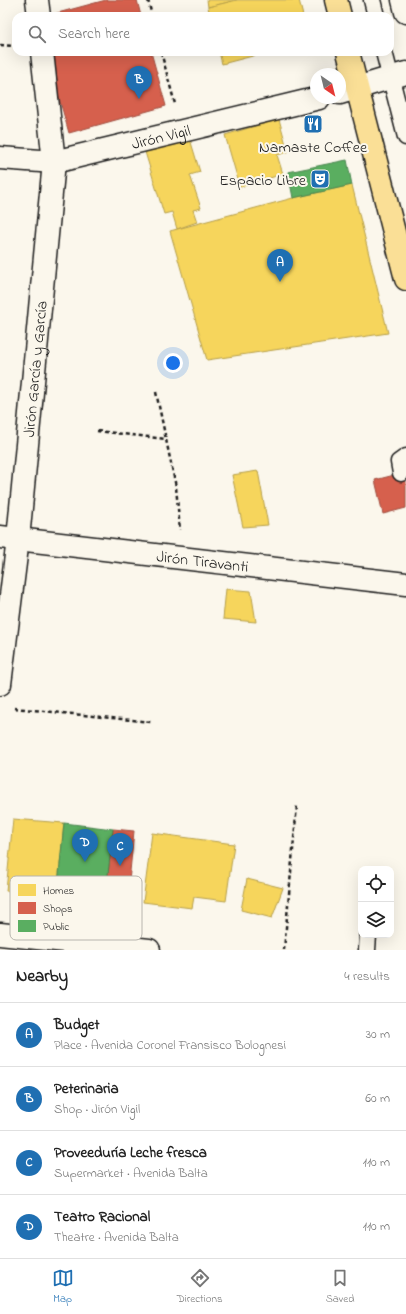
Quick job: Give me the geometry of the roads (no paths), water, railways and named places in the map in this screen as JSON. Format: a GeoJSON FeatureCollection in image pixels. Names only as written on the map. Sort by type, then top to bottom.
{"type":"FeatureCollection","features":[{"type":"Feature","properties":{"kind":"main road"},"geometry":{"type":"LineString","coordinates":[[336,0],[339,12]]}},
{"type":"Feature","properties":{"kind":"main road"},"geometry":{"type":"LineString","coordinates":[[348,56],[348,91],[406,279]]}},
{"type":"Feature","properties":{"kind":"street"},"geometry":{"type":"LineString","coordinates":[[37,0],[38,12]]}},
{"type":"Feature","properties":{"kind":"street"},"geometry":{"type":"LineString","coordinates":[[403,0],[406,12]]}},
{"type":"Feature","properties":{"kind":"street","name":"Jirón García y García"},"geometry":{"type":"LineString","coordinates":[[0,684],[9,538],[54,162],[42,56]]}},
{"type":"Feature","properties":{"kind":"street"},"geometry":{"type":"LineString","coordinates":[[348,91],[399,76]]}},
{"type":"Feature","properties":{"kind":"street","name":"Jirón Vigil"},"geometry":{"type":"LineString","coordinates":[[0,158],[54,162],[310,100]]}},
{"type":"Feature","properties":{"kind":"street","name":"Jirón Tiravanti"},"geometry":{"type":"LineString","coordinates":[[9,538],[406,584]]}},
{"type":"Feature","properties":{"kind":"street"},"geometry":{"type":"LineString","coordinates":[[0,934],[10,935]]}},
{"type":"Feature","properties":{"kind":"street"},"geometry":{"type":"LineString","coordinates":[[56,940],[149,950]]}},
{"type":"Feature","properties":{"kind":"lane"},"geometry":{"type":"LineString","coordinates":[[372,0],[375,12]]}},
{"type":"Feature","properties":{"kind":"lane"},"geometry":{"type":"LineString","coordinates":[[386,56],[399,76],[406,137]]}},
{"type":"Feature","properties":{"kind":"lane"},"geometry":{"type":"LineString","coordinates":[[401,473],[399,462],[406,457]]}},
{"type":"Feature","properties":{"kind":"lane"},"geometry":{"type":"LineString","coordinates":[[367,950],[368,938]]}},
{"type":"Feature","properties":{"kind":"place","name":"Peterinaria"},"geometry":{"type":"Point","coordinates":[139,99]}},
{"type":"Feature","properties":{"kind":"place","name":"Namaste Coffee"},"geometry":{"type":"Point","coordinates":[313,124]}},
{"type":"Feature","properties":{"kind":"place","name":"Espacio Libre"},"geometry":{"type":"Point","coordinates":[320,179]}},
{"type":"Feature","properties":{"kind":"place","name":"Budget"},"geometry":{"type":"Point","coordinates":[280,282]}},
{"type":"Feature","properties":{"kind":"place","name":"Teatro Racional"},"geometry":{"type":"Point","coordinates":[85,862]}},
{"type":"Feature","properties":{"kind":"place","name":"Proveeduría Leche fresca"},"geometry":{"type":"Point","coordinates":[120,866]}}]}
